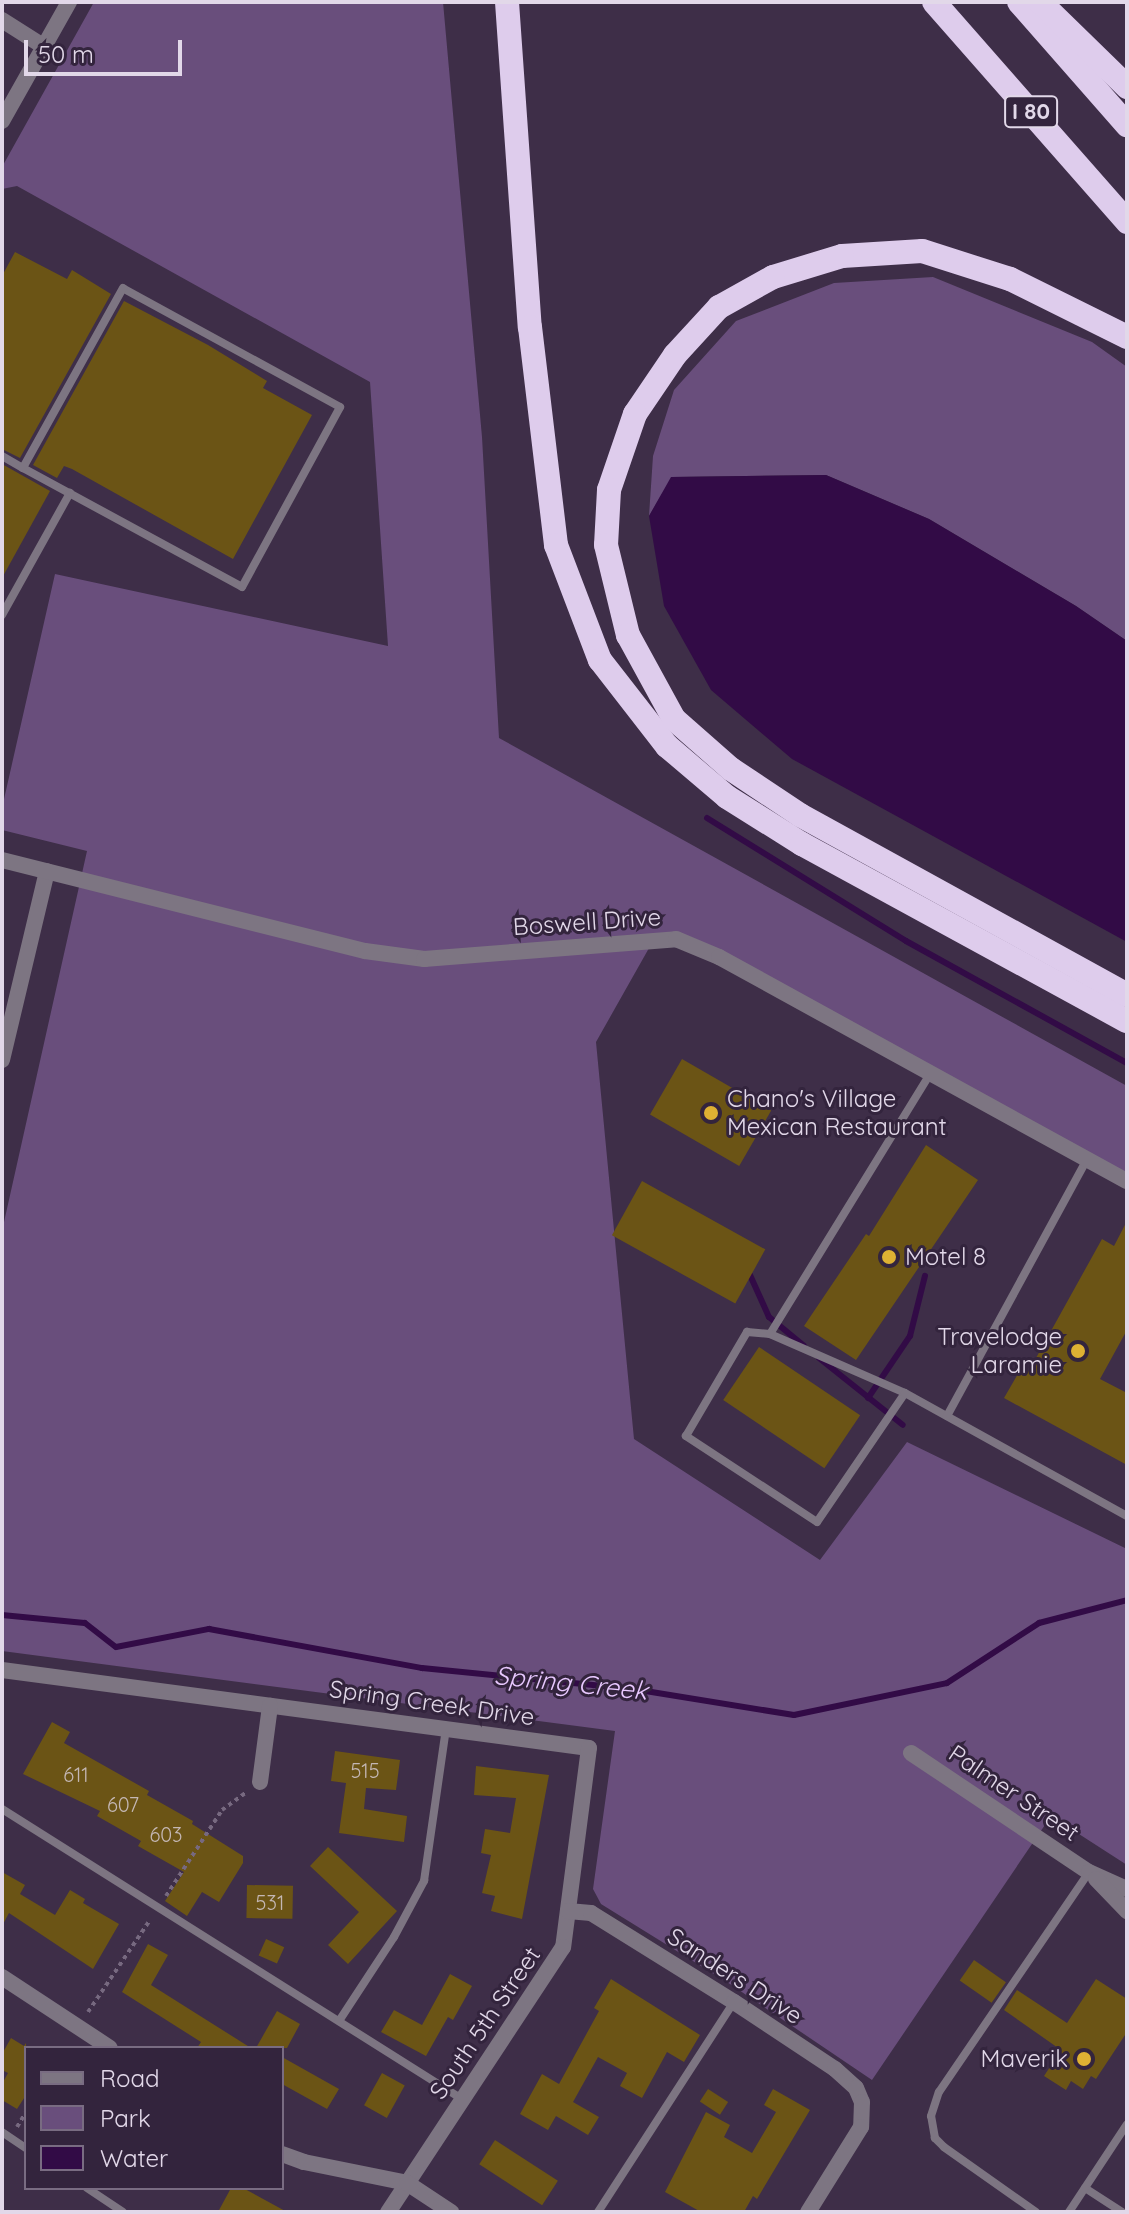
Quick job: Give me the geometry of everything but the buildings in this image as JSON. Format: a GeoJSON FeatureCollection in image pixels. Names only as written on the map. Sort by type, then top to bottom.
{"type":"FeatureCollection","features":[{"type":"Feature","properties":{"kind":"highway"},"geometry":{"type":"LineString","coordinates":[[507,2],[530,327],[556,545],[600,660],[667,746],[727,797],[802,844],[1127,1021]]}},
{"type":"Feature","properties":{"kind":"highway","name":"I 80"},"geometry":{"type":"LineString","coordinates":[[934,2],[1127,222]]}},
{"type":"Feature","properties":{"kind":"highway","name":"I 80"},"geometry":{"type":"LineString","coordinates":[[1019,2],[1127,125]]}},
{"type":"Feature","properties":{"kind":"highway"},"geometry":{"type":"LineString","coordinates":[[1040,2],[1127,87]]}},
{"type":"Feature","properties":{"kind":"highway"},"geometry":{"type":"LineString","coordinates":[[1127,337],[1010,279],[922,251],[842,256],[773,277],[719,307],[675,355],[635,414],[609,490],[606,545],[628,635],[674,719],[731,769],[800,815],[1127,995]]}},
{"type":"Feature","properties":{"kind":"street"},"geometry":{"type":"LineString","coordinates":[[2,121],[69,2]]}},
{"type":"Feature","properties":{"kind":"street"},"geometry":{"type":"LineString","coordinates":[[2,20],[43,46]]}},
{"type":"Feature","properties":{"kind":"street","name":"Boswell Drive"},"geometry":{"type":"LineString","coordinates":[[2,860],[365,951],[424,959],[676,939],[719,957],[1127,1181]]}},
{"type":"Feature","properties":{"kind":"street"},"geometry":{"type":"LineString","coordinates":[[2,1060],[47,871]]}},
{"type":"Feature","properties":{"kind":"street","name":"Spring Creek Drive"},"geometry":{"type":"LineString","coordinates":[[2,1670],[589,1748]]}},
{"type":"Feature","properties":{"kind":"street"},"geometry":{"type":"LineString","coordinates":[[260,1782],[270,1706]]}},
{"type":"Feature","properties":{"kind":"street","name":"South 5th Street"},"geometry":{"type":"LineString","coordinates":[[388,2212],[563,1947],[589,1748]]}},
{"type":"Feature","properties":{"kind":"street","name":"Palmer Street"},"geometry":{"type":"LineString","coordinates":[[911,1753],[1089,1872],[1127,1889]]}},
{"type":"Feature","properties":{"kind":"street","name":"Palmer Street"},"geometry":{"type":"LineString","coordinates":[[1089,1872],[1127,1911]]}},
{"type":"Feature","properties":{"kind":"street","name":"Sanders Drive"},"geometry":{"type":"LineString","coordinates":[[568,1911],[591,1913],[734,2002],[847,2078],[862,2102],[857,2135],[808,2212]]}},
{"type":"Feature","properties":{"kind":"street"},"geometry":{"type":"LineString","coordinates":[[2,1977],[107,2046]]}},
{"type":"Feature","properties":{"kind":"street"},"geometry":{"type":"LineString","coordinates":[[284,2155],[304,2162],[407,2183],[451,2212]]}},
{"type":"Feature","properties":{"kind":"lane"},"geometry":{"type":"LineString","coordinates":[[2,456],[23,468],[242,587],[340,407],[123,288],[23,468]]}},
{"type":"Feature","properties":{"kind":"lane"},"geometry":{"type":"LineString","coordinates":[[2,615],[70,493]]}},
{"type":"Feature","properties":{"kind":"lane"},"geometry":{"type":"LineString","coordinates":[[770,1334],[931,1073]]}},
{"type":"Feature","properties":{"kind":"lane"},"geometry":{"type":"LineString","coordinates":[[947,1416],[1087,1159]]}},
{"type":"Feature","properties":{"kind":"lane"},"geometry":{"type":"LineString","coordinates":[[905,1393],[817,1522],[686,1436],[747,1332],[770,1334],[905,1393],[1127,1516]]}},
{"type":"Feature","properties":{"kind":"lane"},"geometry":{"type":"LineString","coordinates":[[339,2021],[394,1937],[424,1881],[446,1729]]}},
{"type":"Feature","properties":{"kind":"lane"},"geometry":{"type":"LineString","coordinates":[[2,1809],[463,2099]]}},
{"type":"Feature","properties":{"kind":"lane"},"geometry":{"type":"LineString","coordinates":[[1036,2212],[1022,2208],[944,2147],[935,2138],[931,2116],[939,2092],[1089,1872]]}},
{"type":"Feature","properties":{"kind":"lane"},"geometry":{"type":"LineString","coordinates":[[598,2212],[734,2002]]}},
{"type":"Feature","properties":{"kind":"lane"},"geometry":{"type":"LineString","coordinates":[[1069,2212],[1127,2124]]}},
{"type":"Feature","properties":{"kind":"lane"},"geometry":{"type":"LineString","coordinates":[[2,2132],[24,2147]]}},
{"type":"Feature","properties":{"kind":"lane"},"geometry":{"type":"LineString","coordinates":[[1085,2188],[1122,2212]]}},
{"type":"Feature","properties":{"kind":"lane"},"geometry":{"type":"LineString","coordinates":[[90,2190],[123,2212]]}},
{"type":"Feature","properties":{"kind":"green space"},"geometry":{"type":"Polygon","coordinates":[[[94,2],[443,2],[482,437],[499,738],[1127,1086],[1127,1181],[719,957],[653,941],[596,1042],[634,1439],[820,1560],[907,1442],[1127,1549],[1127,1865],[1051,1816],[872,2080],[730,1984],[601,1904],[593,1889],[615,1731],[2,1651],[2,1231],[87,851],[2,830],[2,808],[55,574],[388,646],[370,382],[17,186],[2,189],[2,167],[94,2]]]}},
{"type":"Feature","properties":{"kind":"green space"},"geometry":{"type":"Polygon","coordinates":[[[933,277],[1092,342],[1127,367],[1127,641],[1076,606],[929,519],[826,475],[672,477],[649,516],[653,456],[674,390],[736,321],[834,283],[933,277]]]}},
{"type":"Feature","properties":{"kind":"water"},"geometry":{"type":"Polygon","coordinates":[[[826,475],[929,519],[1076,606],[1127,641],[1127,942],[792,759],[711,690],[664,606],[649,516],[671,477],[826,475]]]}},
{"type":"Feature","properties":{"kind":"waterway"},"geometry":{"type":"LineString","coordinates":[[707,818],[906,941],[1127,1063]]}},
{"type":"Feature","properties":{"kind":"waterway"},"geometry":{"type":"LineString","coordinates":[[750,1275],[769,1317],[804,1346]]}},
{"type":"Feature","properties":{"kind":"waterway"},"geometry":{"type":"LineString","coordinates":[[868,1398],[910,1336],[925,1276]]}},
{"type":"Feature","properties":{"kind":"waterway"},"geometry":{"type":"LineString","coordinates":[[819,1358],[903,1425]]}},
{"type":"Feature","properties":{"kind":"waterway","name":"Spring Creek"},"geometry":{"type":"LineString","coordinates":[[2,1615],[85,1623],[116,1647],[209,1629],[422,1668],[633,1689],[794,1715],[947,1683],[1039,1623],[1127,1600]]}},
{"type":"Feature","properties":{"kind":"place","name":"Chano's Village Mexican Restaurant"},"geometry":{"type":"Point","coordinates":[711,1113]}},
{"type":"Feature","properties":{"kind":"place","name":"Motel 8"},"geometry":{"type":"Point","coordinates":[889,1257]}},
{"type":"Feature","properties":{"kind":"place","name":"Travelodge Laramie"},"geometry":{"type":"Point","coordinates":[1078,1351]}},
{"type":"Feature","properties":{"kind":"place","name":"Maverik"},"geometry":{"type":"Point","coordinates":[1084,2059]}}]}
